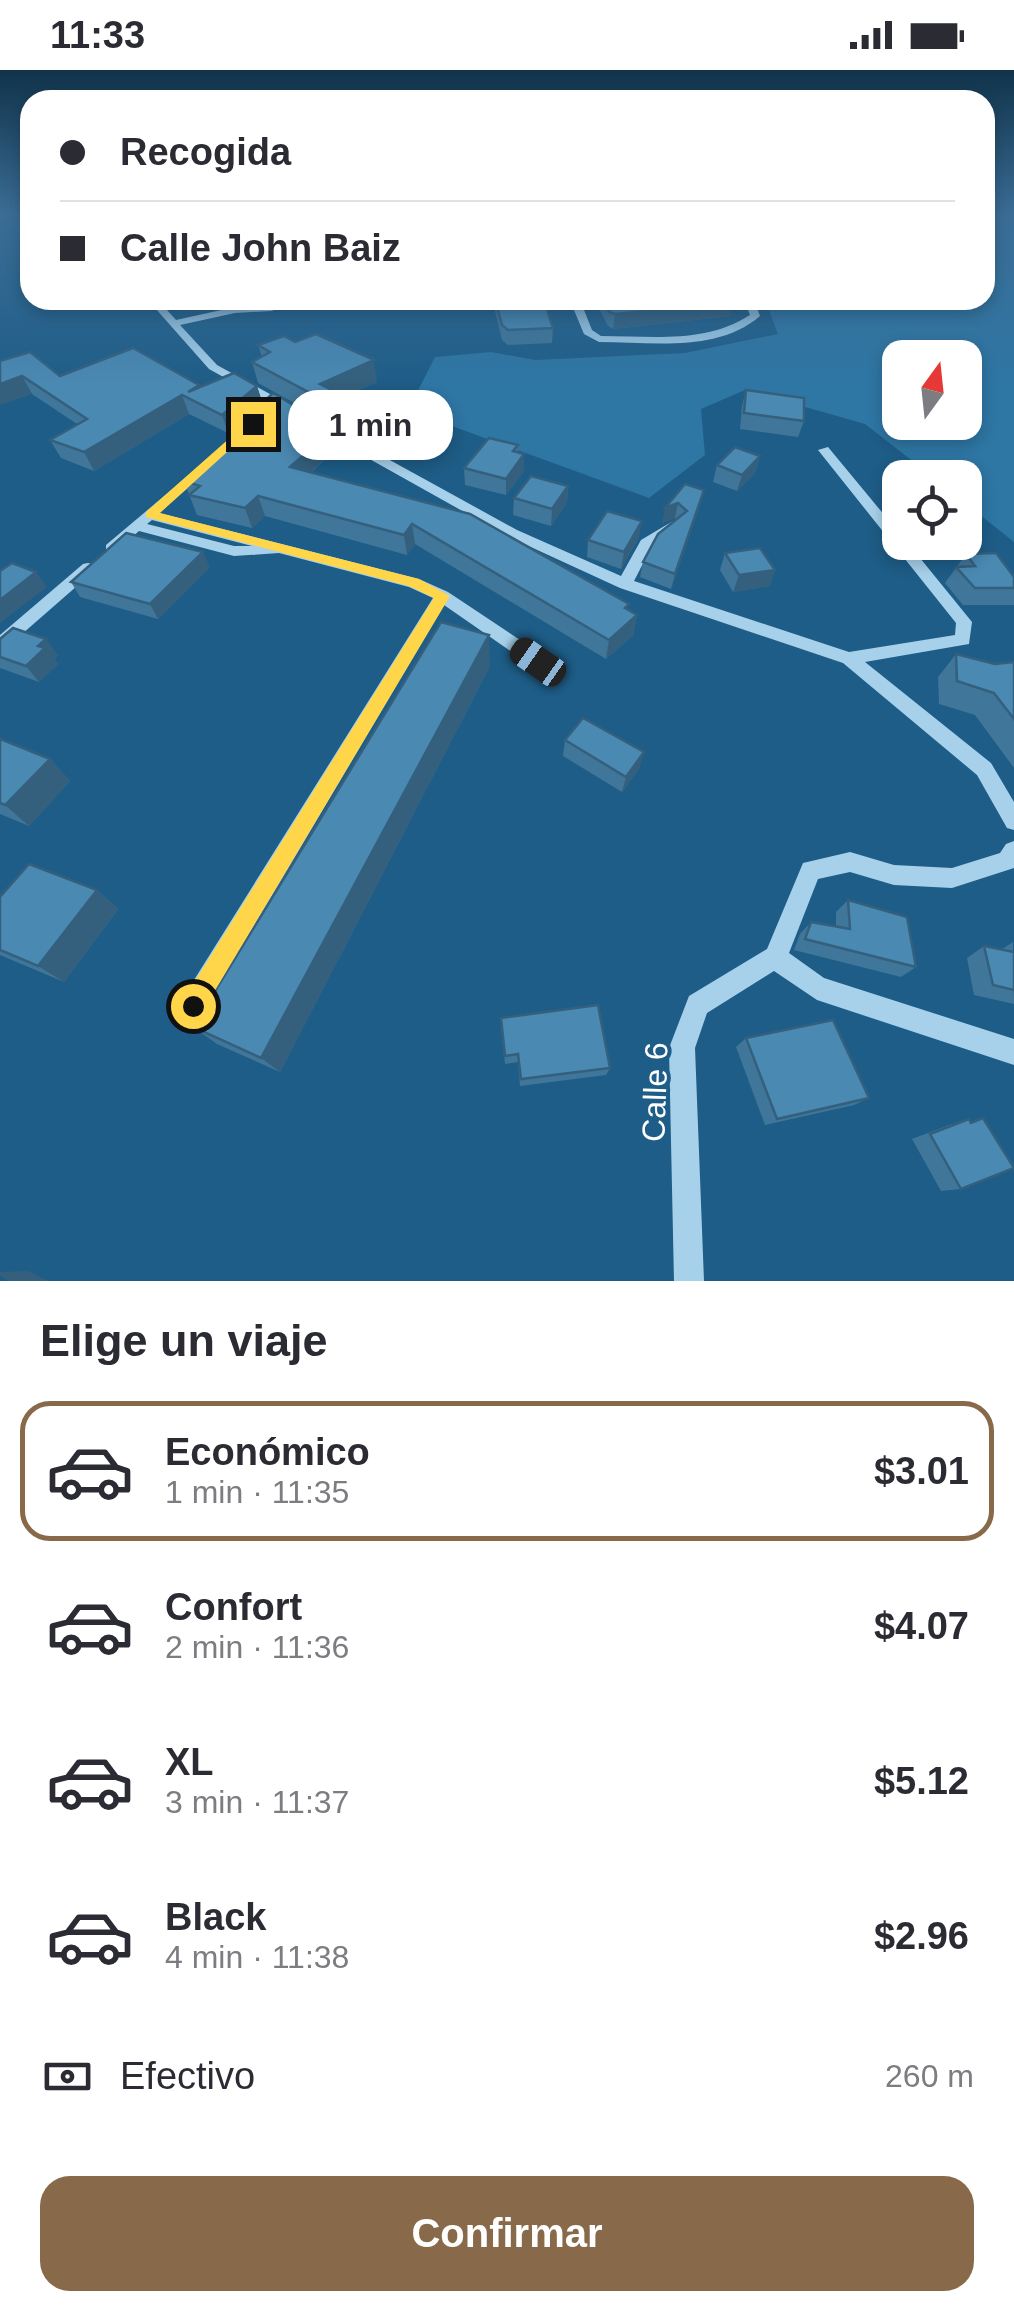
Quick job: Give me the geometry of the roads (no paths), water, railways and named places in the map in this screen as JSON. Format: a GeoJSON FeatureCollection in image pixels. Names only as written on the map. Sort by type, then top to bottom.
{"type":"FeatureCollection","features":[{"type":"Feature","properties":{"kind":"street"},"geometry":{"type":"LineString","coordinates":[[162,310],[213,367],[512,533],[625,584],[849,658],[984,769],[1014,821]]}},
{"type":"Feature","properties":{"kind":"street"},"geometry":{"type":"LineString","coordinates":[[174,323],[235,310]]}},
{"type":"Feature","properties":{"kind":"street"},"geometry":{"type":"LineString","coordinates":[[579,310],[588,332],[599,339],[714,336],[739,329],[755,316],[753,310]]}},
{"type":"Feature","properties":{"kind":"street"},"geometry":{"type":"LineString","coordinates":[[263,415],[276,403]]}},
{"type":"Feature","properties":{"kind":"street"},"geometry":{"type":"LineString","coordinates":[[824,450],[964,622],[963,640],[944,646],[849,658]]}},
{"type":"Feature","properties":{"kind":"street"},"geometry":{"type":"LineString","coordinates":[[0,644],[209,462]]}},
{"type":"Feature","properties":{"kind":"street"},"geometry":{"type":"LineString","coordinates":[[144,520],[414,583],[442,596],[538,662]]}},
{"type":"Feature","properties":{"kind":"street"},"geometry":{"type":"LineString","coordinates":[[625,584],[646,544],[673,524]]}},
{"type":"Feature","properties":{"kind":"street"},"geometry":{"type":"LineString","coordinates":[[193,1006],[442,596]]}},
{"type":"Feature","properties":{"kind":"street"},"geometry":{"type":"LineString","coordinates":[[1014,851],[1007,861],[952,878],[894,875],[850,862],[811,870],[776,957],[817,988],[1014,1052]]}},
{"type":"Feature","properties":{"kind":"street","name":"Calle 6"},"geometry":{"type":"LineString","coordinates":[[688,1281],[682,1048],[698,1005],[776,957]]}}]}
